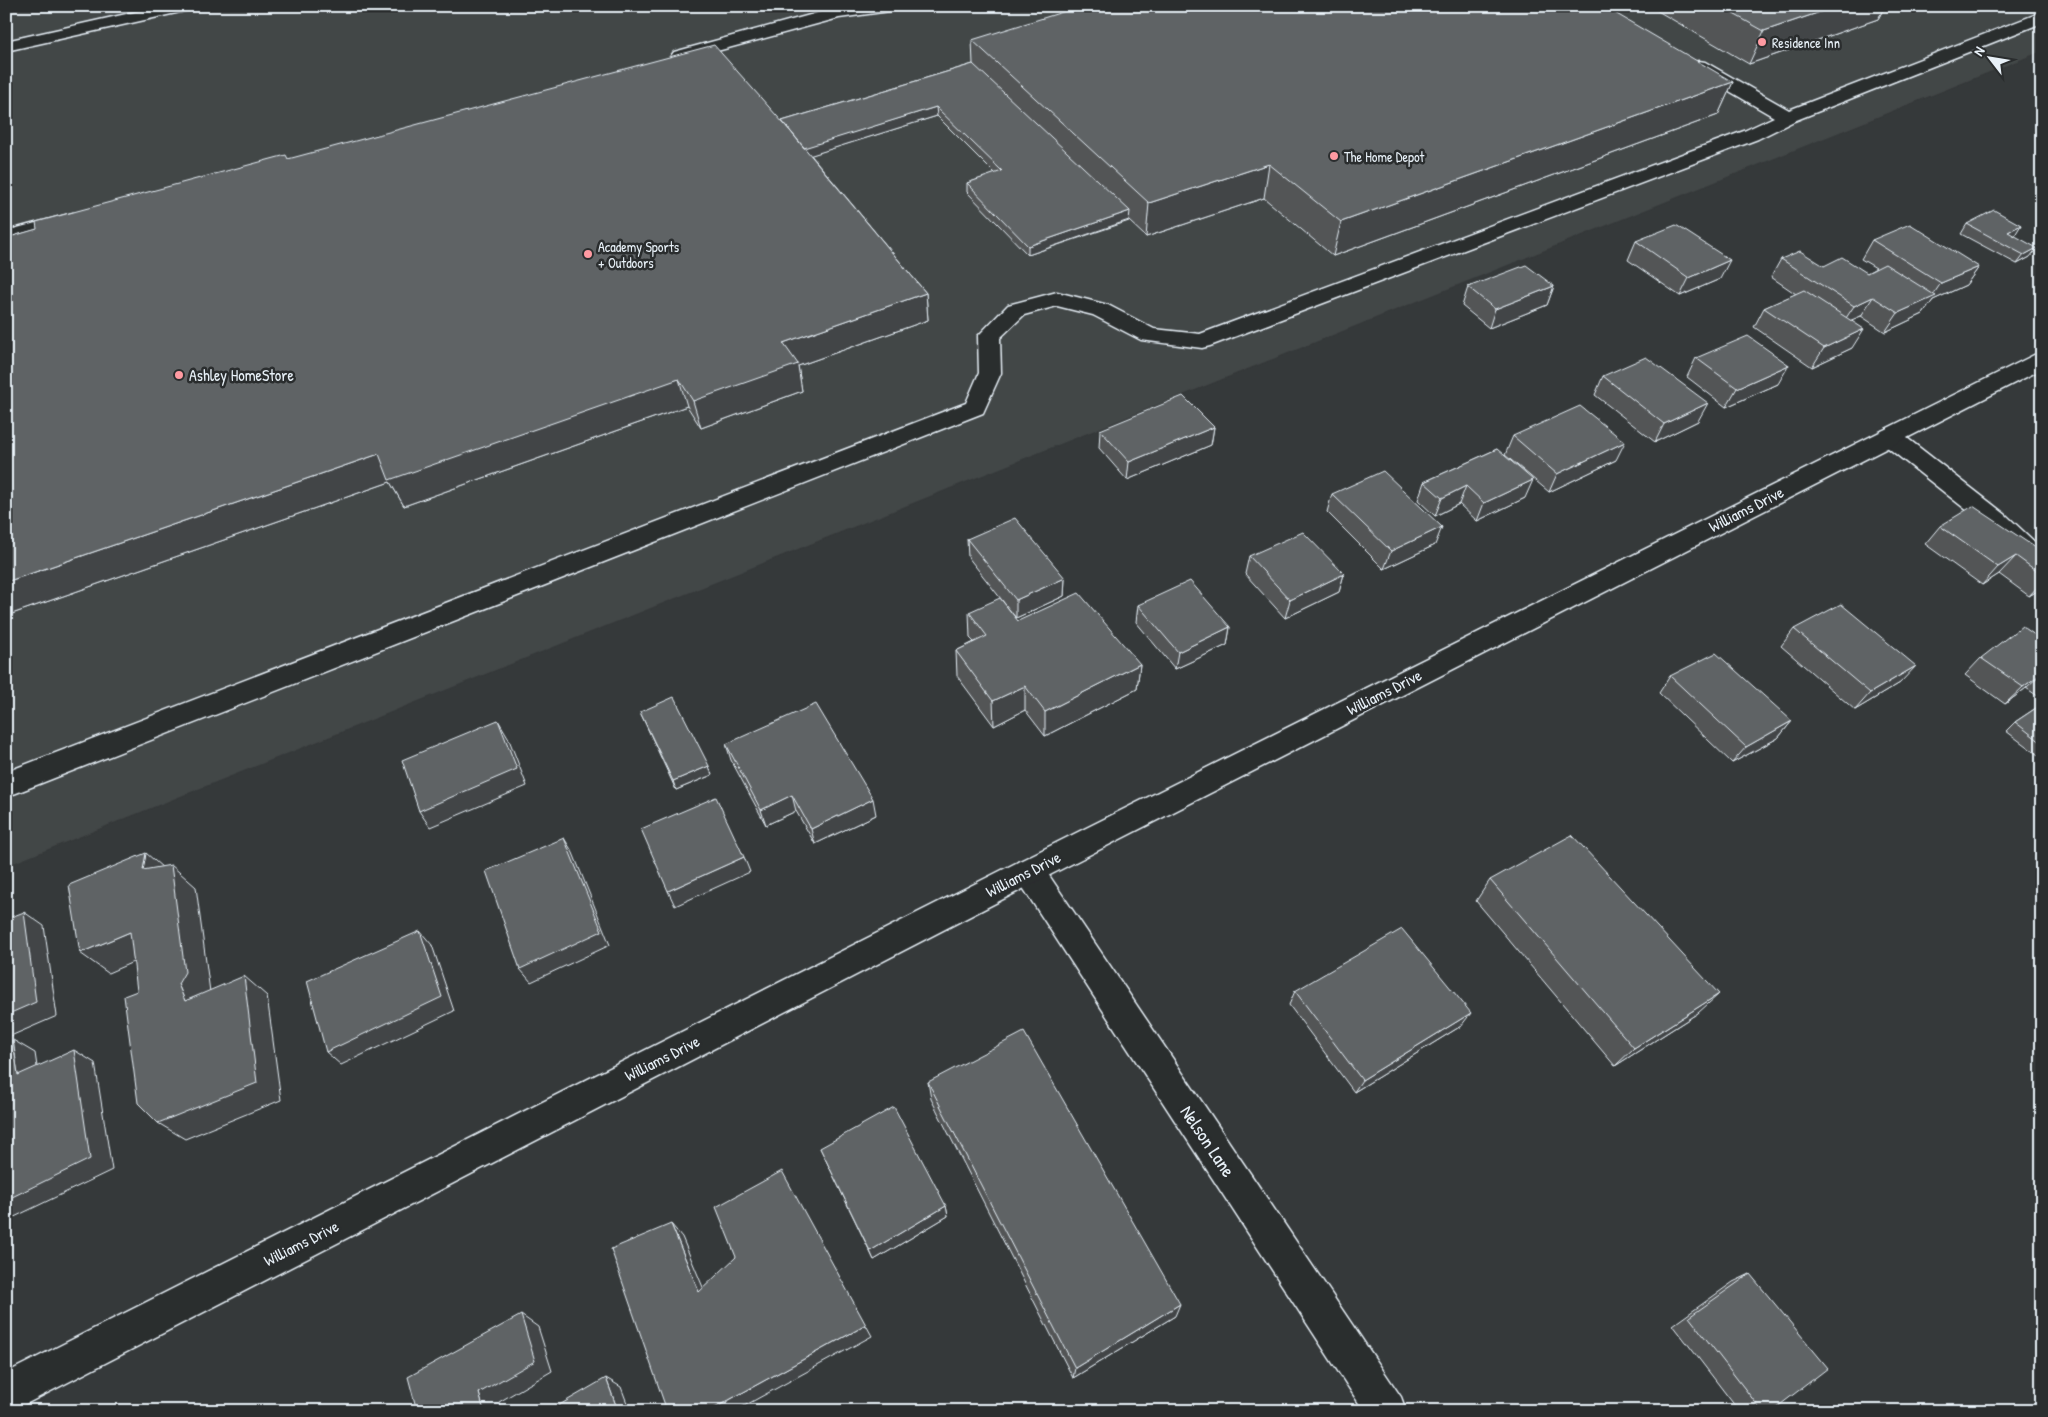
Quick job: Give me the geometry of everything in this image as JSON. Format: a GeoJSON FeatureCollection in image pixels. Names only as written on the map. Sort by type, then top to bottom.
{"type":"FeatureCollection","features":[{"type":"Feature","properties":{"kind":"street"},"geometry":{"type":"LineString","coordinates":[[6,46],[186,6]]}},
{"type":"Feature","properties":{"kind":"street"},"geometry":{"type":"LineString","coordinates":[[665,60],[838,14],[890,6]]}},
{"type":"Feature","properties":{"kind":"street"},"geometry":{"type":"LineString","coordinates":[[6,785],[975,408],[990,373],[988,336],[1016,310],[1057,299],[1100,310],[1149,336],[1202,341],[1750,135],[1788,117],[2042,18]]}},
{"type":"Feature","properties":{"kind":"street"},"geometry":{"type":"LineString","coordinates":[[1688,59],[1788,117]]}},
{"type":"Feature","properties":{"kind":"street"},"geometry":{"type":"LineString","coordinates":[[6,237],[93,213]]}},
{"type":"Feature","properties":{"kind":"street","name":"Williams Drive"},"geometry":{"type":"LineString","coordinates":[[6,1393],[1029,871],[2042,360]]}},
{"type":"Feature","properties":{"kind":"street"},"geometry":{"type":"LineString","coordinates":[[1890,437],[1997,521],[2042,564]]}},
{"type":"Feature","properties":{"kind":"street","name":"Nelson Lane"},"geometry":{"type":"LineString","coordinates":[[1029,871],[1386,1411]]}},
{"type":"Feature","properties":{"kind":"shaded area"},"geometry":{"type":"Polygon","coordinates":[[[6,6],[2042,6],[2042,51],[6,866],[6,6]]]}},
{"type":"Feature","properties":{"kind":"building","name":"The Home Depot"},"geometry":{"type":"Polygon","coordinates":[[[1082,6],[1603,6],[1733,82],[1341,222],[1269,164],[1149,203],[972,40],[1082,6]]]}},
{"type":"Feature","properties":{"kind":"building"},"geometry":{"type":"Polygon","coordinates":[[[1719,6],[1838,6],[1764,31],[1719,6]]]}},
{"type":"Feature","properties":{"kind":"building"},"geometry":{"type":"Polygon","coordinates":[[[714,45],[792,133],[926,293],[783,343],[798,364],[693,401],[679,379],[389,480],[379,454],[6,582],[6,238],[37,229],[36,222],[286,155],[288,159],[714,45]]]}},
{"type":"Feature","properties":{"kind":"building"},"geometry":{"type":"Polygon","coordinates":[[[973,64],[1130,211],[1028,246],[967,183],[1002,171],[936,107],[804,148],[782,121],[973,64]]]}},
{"type":"Feature","properties":{"kind":"building"},"geometry":{"type":"Polygon","coordinates":[[[1994,210],[2021,225],[2008,232],[2037,248],[2024,255],[1967,224],[1994,210]]]}},
{"type":"Feature","properties":{"kind":"building"},"geometry":{"type":"Polygon","coordinates":[[[1910,224],[1979,267],[1941,283],[1872,240],[1910,224]]]}},
{"type":"Feature","properties":{"kind":"building"},"geometry":{"type":"Polygon","coordinates":[[[1676,225],[1730,260],[1689,278],[1636,241],[1676,225]]]}},
{"type":"Feature","properties":{"kind":"building"},"geometry":{"type":"Polygon","coordinates":[[[1800,251],[1824,266],[1842,257],[1867,273],[1885,264],[1936,296],[1898,313],[1873,297],[1854,306],[1781,259],[1800,251]]]}},
{"type":"Feature","properties":{"kind":"building"},"geometry":{"type":"Polygon","coordinates":[[[1526,265],[1554,286],[1495,309],[1468,287],[1526,265]]]}},
{"type":"Feature","properties":{"kind":"building"},"geometry":{"type":"Polygon","coordinates":[[[1804,290],[1864,329],[1824,348],[1764,308],[1804,290]]]}},
{"type":"Feature","properties":{"kind":"building"},"geometry":{"type":"Polygon","coordinates":[[[1748,336],[1789,365],[1737,388],[1696,358],[1748,336]]]}},
{"type":"Feature","properties":{"kind":"building"},"geometry":{"type":"Polygon","coordinates":[[[1646,357],[1708,403],[1664,424],[1603,376],[1646,357]]]}},
{"type":"Feature","properties":{"kind":"building"},"geometry":{"type":"Polygon","coordinates":[[[1183,396],[1214,427],[1129,462],[1100,430],[1183,396]]]}},
{"type":"Feature","properties":{"kind":"building"},"geometry":{"type":"Polygon","coordinates":[[[1580,406],[1625,442],[1557,474],[1513,436],[1580,406]]]}},
{"type":"Feature","properties":{"kind":"building"},"geometry":{"type":"Polygon","coordinates":[[[1497,449],[1533,480],[1484,503],[1466,486],[1442,498],[1424,482],[1497,449]]]}},
{"type":"Feature","properties":{"kind":"building"},"geometry":{"type":"Polygon","coordinates":[[[1383,471],[1442,527],[1391,551],[1332,494],[1383,471]]]}},
{"type":"Feature","properties":{"kind":"building"},"geometry":{"type":"Polygon","coordinates":[[[1973,506],[2042,552],[2042,575],[2016,556],[1998,567],[1940,526],[1973,506]]]}},
{"type":"Feature","properties":{"kind":"building"},"geometry":{"type":"Polygon","coordinates":[[[1015,518],[1065,578],[1016,600],[967,539],[1015,518]]]}},
{"type":"Feature","properties":{"kind":"building"},"geometry":{"type":"Polygon","coordinates":[[[1303,532],[1344,574],[1290,600],[1249,556],[1303,532]]]}},
{"type":"Feature","properties":{"kind":"building"},"geometry":{"type":"Polygon","coordinates":[[[1190,581],[1230,627],[1178,652],[1138,605],[1190,581]]]}},
{"type":"Feature","properties":{"kind":"building"},"geometry":{"type":"Polygon","coordinates":[[[1079,593],[1140,664],[1045,712],[1025,686],[993,701],[956,651],[987,636],[969,612],[1000,598],[1018,621],[1079,593]]]}},
{"type":"Feature","properties":{"kind":"building"},"geometry":{"type":"Polygon","coordinates":[[[1841,604],[1916,666],[1870,693],[1794,629],[1841,604]]]}},
{"type":"Feature","properties":{"kind":"building"},"geometry":{"type":"Polygon","coordinates":[[[2022,626],[2042,640],[2042,673],[2023,687],[1981,658],[2022,626]]]}},
{"type":"Feature","properties":{"kind":"building"},"geometry":{"type":"Polygon","coordinates":[[[1716,653],[1792,721],[1746,747],[1670,676],[1716,653]]]}},
{"type":"Feature","properties":{"kind":"building"},"geometry":{"type":"Polygon","coordinates":[[[674,697],[709,766],[673,781],[640,712],[674,697]]]}},
{"type":"Feature","properties":{"kind":"building"},"geometry":{"type":"Polygon","coordinates":[[[816,704],[873,799],[811,829],[792,795],[761,810],[726,744],[816,704]]]}},
{"type":"Feature","properties":{"kind":"building"},"geometry":{"type":"Polygon","coordinates":[[[2042,704],[2042,743],[2015,722],[2042,704]]]}},
{"type":"Feature","properties":{"kind":"building"},"geometry":{"type":"Polygon","coordinates":[[[498,720],[517,769],[419,811],[402,760],[498,720]]]}},
{"type":"Feature","properties":{"kind":"building"},"geometry":{"type":"Polygon","coordinates":[[[716,797],[744,857],[668,891],[641,829],[716,797]]]}},
{"type":"Feature","properties":{"kind":"building"},"geometry":{"type":"Polygon","coordinates":[[[1572,835],[1719,994],[1634,1048],[1490,880],[1572,835]]]}},
{"type":"Feature","properties":{"kind":"building"},"geometry":{"type":"Polygon","coordinates":[[[564,838],[602,931],[520,969],[486,871],[564,838]]]}},
{"type":"Feature","properties":{"kind":"building"},"geometry":{"type":"Polygon","coordinates":[[[146,853],[143,870],[171,865],[185,972],[178,984],[185,1001],[244,976],[257,1083],[158,1123],[138,1103],[124,996],[137,991],[130,932],[80,953],[69,885],[146,853]]]}},
{"type":"Feature","properties":{"kind":"building"},"geometry":{"type":"Polygon","coordinates":[[[24,912],[36,1002],[6,1015],[6,919],[24,912]]]}},
{"type":"Feature","properties":{"kind":"building"},"geometry":{"type":"Polygon","coordinates":[[[1402,929],[1471,1013],[1362,1080],[1295,991],[1402,929]]]}},
{"type":"Feature","properties":{"kind":"building"},"geometry":{"type":"Polygon","coordinates":[[[420,931],[442,997],[326,1052],[307,981],[420,931]]]}},
{"type":"Feature","properties":{"kind":"building"},"geometry":{"type":"Polygon","coordinates":[[[1024,1032],[1180,1304],[1075,1368],[928,1082],[1024,1032]]]}},
{"type":"Feature","properties":{"kind":"building"},"geometry":{"type":"Polygon","coordinates":[[[13,1040],[18,1075],[74,1050],[90,1159],[6,1200],[6,1044],[13,1040]]]}},
{"type":"Feature","properties":{"kind":"building"},"geometry":{"type":"Polygon","coordinates":[[[894,1107],[946,1206],[870,1251],[820,1148],[894,1107]]]}},
{"type":"Feature","properties":{"kind":"building"},"geometry":{"type":"Polygon","coordinates":[[[782,1171],[866,1325],[709,1411],[667,1411],[611,1249],[671,1224],[699,1292],[736,1257],[716,1207],[782,1171]]]}},
{"type":"Feature","properties":{"kind":"building"},"geometry":{"type":"Polygon","coordinates":[[[1750,1274],[1828,1368],[1772,1411],[1762,1411],[1689,1317],[1750,1274]]]}},
{"type":"Feature","properties":{"kind":"building"},"geometry":{"type":"Polygon","coordinates":[[[521,1315],[535,1361],[479,1393],[484,1411],[417,1411],[408,1377],[521,1315]]]}},
{"type":"Feature","properties":{"kind":"building"},"geometry":{"type":"Polygon","coordinates":[[[606,1378],[618,1411],[549,1411],[606,1378]]]}},
{"type":"Feature","properties":{"kind":"place","name":"Residence Inn"},"geometry":{"type":"Point","coordinates":[1762,42]}},
{"type":"Feature","properties":{"kind":"place","name":"The Home Depot"},"geometry":{"type":"Point","coordinates":[1334,156]}},
{"type":"Feature","properties":{"kind":"place","name":"Academy Sports + Outdoors"},"geometry":{"type":"Point","coordinates":[588,254]}},
{"type":"Feature","properties":{"kind":"place","name":"Ashley HomeStore"},"geometry":{"type":"Point","coordinates":[179,375]}}]}
